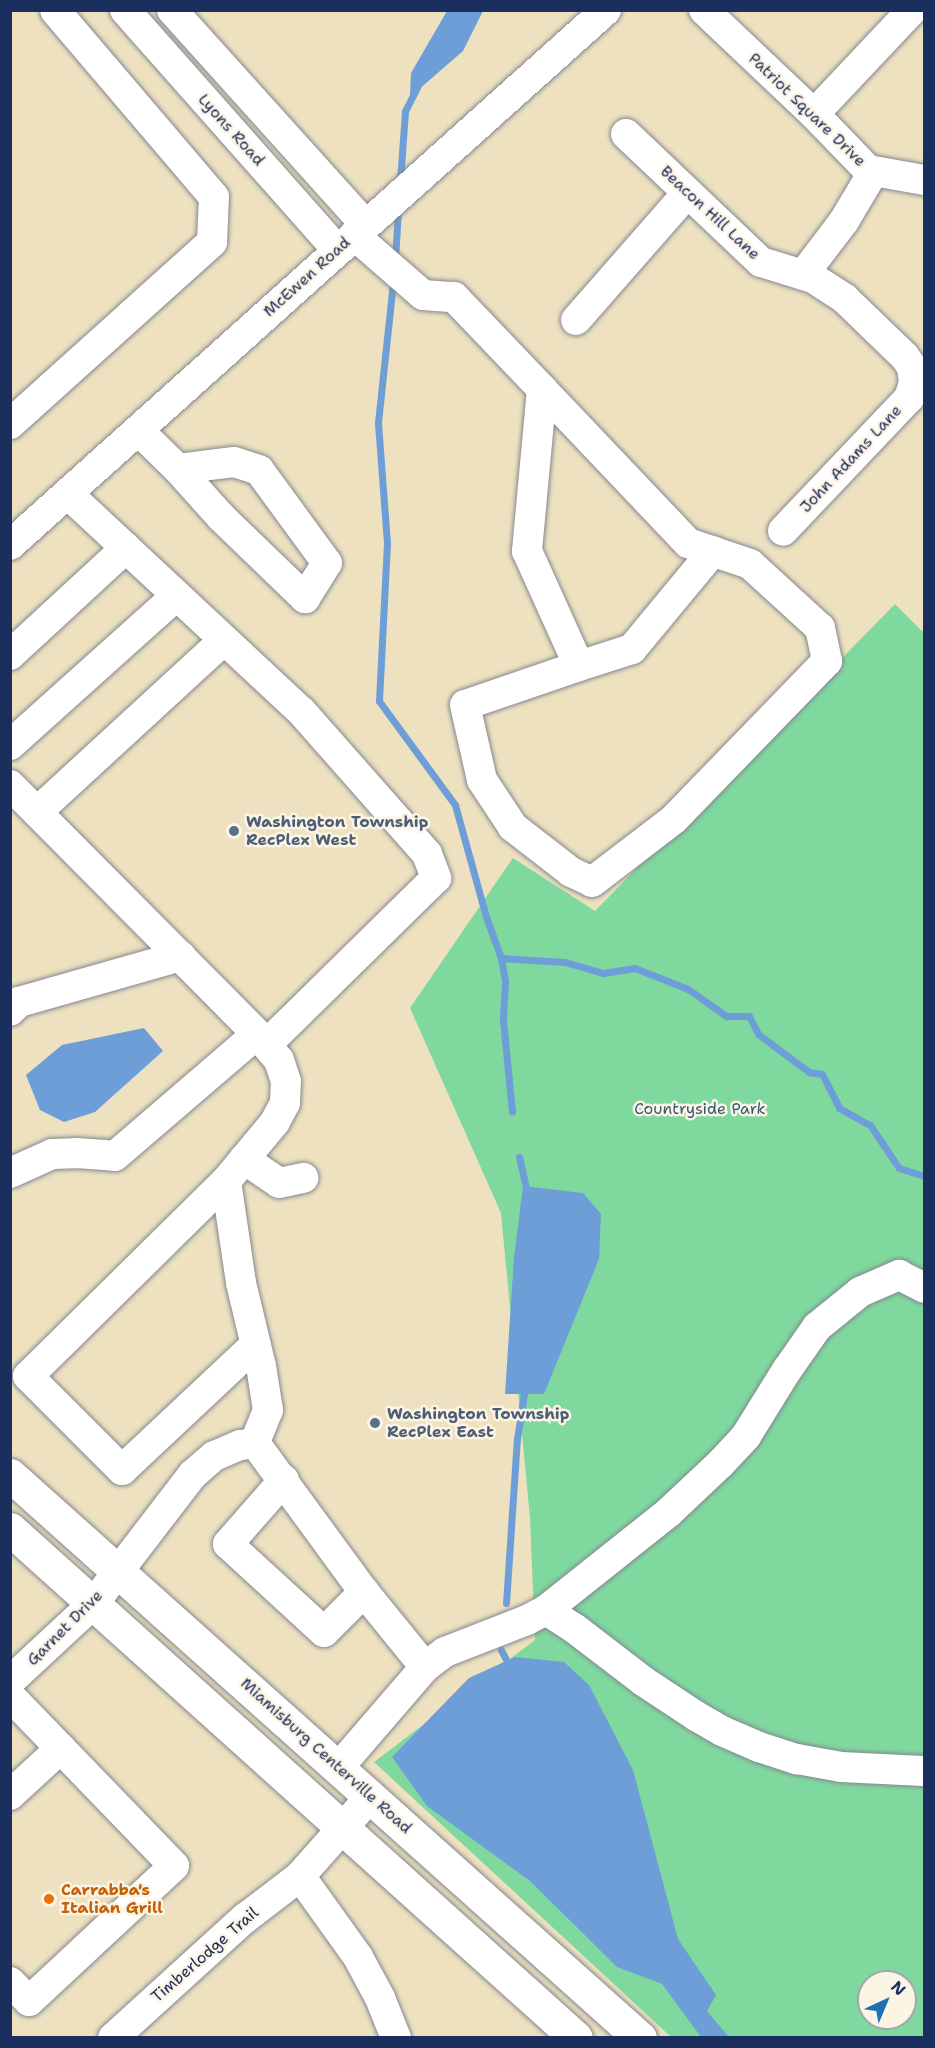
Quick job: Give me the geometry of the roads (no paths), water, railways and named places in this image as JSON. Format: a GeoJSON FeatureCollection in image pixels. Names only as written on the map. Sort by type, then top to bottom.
{"type":"FeatureCollection","features":[{"type":"Feature","properties":{"kind":"main road","name":"Miamisburg Centerville Road"},"geometry":{"type":"LineString","coordinates":[[10,1475],[640,2037]]}},
{"type":"Feature","properties":{"kind":"main road"},"geometry":{"type":"LineString","coordinates":[[10,1529],[576,2037]]}},
{"type":"Feature","properties":{"kind":"street"},"geometry":{"type":"LineString","coordinates":[[10,424],[212,242],[214,197],[55,10]]}},
{"type":"Feature","properties":{"kind":"street","name":"Lyons Road"},"geometry":{"type":"LineString","coordinates":[[125,10],[352,236]]}},
{"type":"Feature","properties":{"kind":"street"},"geometry":{"type":"LineString","coordinates":[[172,10],[352,236],[423,295],[454,297],[688,543],[713,551],[750,564],[820,628],[827,662],[674,819],[592,882],[571,872],[513,827],[482,780],[465,705],[632,649],[713,551]]}},
{"type":"Feature","properties":{"kind":"street","name":"McEwen Road"},"geometry":{"type":"LineString","coordinates":[[10,545],[606,10]]}},
{"type":"Feature","properties":{"kind":"street","name":"Patriot Square Drive"},"geometry":{"type":"LineString","coordinates":[[704,10],[814,114],[868,170],[924,180]]}},
{"type":"Feature","properties":{"kind":"street"},"geometry":{"type":"LineString","coordinates":[[814,114],[912,10]]}},
{"type":"Feature","properties":{"kind":"street","name":"Beacon Hill Lane"},"geometry":{"type":"LineString","coordinates":[[626,134],[761,262],[803,275],[845,299],[905,357],[912,367],[914,383]]}},
{"type":"Feature","properties":{"kind":"street"},"geometry":{"type":"LineString","coordinates":[[803,275],[844,221],[869,179],[868,170]]}},
{"type":"Feature","properties":{"kind":"street"},"geometry":{"type":"LineString","coordinates":[[576,320],[687,193]]}},
{"type":"Feature","properties":{"kind":"street","name":"John Adams Lane"},"geometry":{"type":"LineString","coordinates":[[783,531],[909,398],[914,383]]}},
{"type":"Feature","properties":{"kind":"street"},"geometry":{"type":"LineString","coordinates":[[542,389],[526,551],[579,666]]}},
{"type":"Feature","properties":{"kind":"street"},"geometry":{"type":"LineString","coordinates":[[139,431],[178,469],[221,518],[305,598],[327,563],[259,470],[234,462],[178,469]]}},
{"type":"Feature","properties":{"kind":"street"},"geometry":{"type":"LineString","coordinates":[[13,1169],[52,1154],[115,1156],[261,1040],[436,878],[427,854],[301,711],[68,494]]}},
{"type":"Feature","properties":{"kind":"street"},"geometry":{"type":"LineString","coordinates":[[10,655],[126,548]]}},
{"type":"Feature","properties":{"kind":"street"},"geometry":{"type":"LineString","coordinates":[[10,745],[177,596]]}},
{"type":"Feature","properties":{"kind":"street"},"geometry":{"type":"LineString","coordinates":[[37,812],[224,640]]}},
{"type":"Feature","properties":{"kind":"street"},"geometry":{"type":"LineString","coordinates":[[10,785],[181,956],[261,1040],[279,1060],[286,1081],[285,1103],[276,1122],[235,1170],[28,1376],[122,1470],[255,1345]]}},
{"type":"Feature","properties":{"kind":"street"},"geometry":{"type":"LineString","coordinates":[[17,996],[181,956]]}},
{"type":"Feature","properties":{"kind":"street"},"geometry":{"type":"LineString","coordinates":[[235,1170],[279,1183],[303,1178]]}},
{"type":"Feature","properties":{"kind":"street"},"geometry":{"type":"LineString","coordinates":[[235,1170],[231,1227],[261,1366],[268,1410],[255,1443],[364,1592],[425,1666]]}},
{"type":"Feature","properties":{"kind":"street"},"geometry":{"type":"LineString","coordinates":[[339,1767],[425,1666],[445,1652],[527,1620],[546,1610],[669,1512],[746,1436],[817,1327],[860,1292],[899,1275],[924,1288]]}},
{"type":"Feature","properties":{"kind":"street","name":"Garnet Drive"},"geometry":{"type":"LineString","coordinates":[[10,1681],[94,1602],[119,1573],[193,1474],[214,1456],[240,1445],[255,1443]]}},
{"type":"Feature","properties":{"kind":"street"},"geometry":{"type":"LineString","coordinates":[[284,1480],[228,1544],[324,1632],[364,1592]]}},
{"type":"Feature","properties":{"kind":"street"},"geometry":{"type":"LineString","coordinates":[[546,1610],[678,1704],[722,1731],[750,1743],[797,1759],[841,1767],[924,1771]]}},
{"type":"Feature","properties":{"kind":"street"},"geometry":{"type":"LineString","coordinates":[[10,1696],[174,1866],[17,2001]]}},
{"type":"Feature","properties":{"kind":"street"},"geometry":{"type":"LineString","coordinates":[[10,1795],[61,1748]]}},
{"type":"Feature","properties":{"kind":"street","name":"Timberlodge Trail"},"geometry":{"type":"LineString","coordinates":[[113,2037],[244,1919],[300,1876],[371,1796]]}},
{"type":"Feature","properties":{"kind":"street"},"geometry":{"type":"LineString","coordinates":[[300,1876],[358,1957],[380,1998],[396,2037]]}},
{"type":"Feature","properties":{"kind":"water"},"geometry":{"type":"Polygon","coordinates":[[[447,11],[483,11],[463,51],[410,97],[411,73],[447,11]]]}},
{"type":"Feature","properties":{"kind":"water"},"geometry":{"type":"Polygon","coordinates":[[[144,1028],[163,1051],[95,1112],[64,1122],[40,1110],[26,1075],[62,1045],[144,1028]]]}},
{"type":"Feature","properties":{"kind":"water"},"geometry":{"type":"Polygon","coordinates":[[[523,1186],[583,1193],[601,1214],[599,1259],[544,1394],[505,1394],[514,1257],[523,1186]]]}},
{"type":"Feature","properties":{"kind":"water"},"geometry":{"type":"Polygon","coordinates":[[[515,1657],[564,1662],[589,1685],[633,1770],[678,1939],[716,1995],[707,2011],[729,2037],[701,2037],[662,1984],[617,1967],[530,1881],[427,1806],[392,1757],[469,1678],[515,1657]]]}},
{"type":"Feature","properties":{"kind":"waterway"},"geometry":{"type":"LineString","coordinates":[[400,181],[405,111],[417,87]]}},
{"type":"Feature","properties":{"kind":"waterway"},"geometry":{"type":"LineString","coordinates":[[395,259],[398,210]]}},
{"type":"Feature","properties":{"kind":"waterway"},"geometry":{"type":"LineString","coordinates":[[393,282],[378,423],[387,543],[379,701],[455,805],[486,917],[501,958],[505,981],[503,1020],[512,1112]]}},
{"type":"Feature","properties":{"kind":"waterway"},"geometry":{"type":"LineString","coordinates":[[501,958],[565,962],[603,973],[635,968],[688,989],[726,1016],[749,1016],[758,1034],[809,1072],[822,1074],[839,1108],[870,1125],[899,1168],[924,1176]]}},
{"type":"Feature","properties":{"kind":"waterway"},"geometry":{"type":"LineString","coordinates":[[519,1157],[527,1193]]}},
{"type":"Feature","properties":{"kind":"waterway"},"geometry":{"type":"LineString","coordinates":[[506,1603],[517,1439],[525,1387]]}},
{"type":"Feature","properties":{"kind":"waterway"},"geometry":{"type":"LineString","coordinates":[[501,1650],[511,1669]]}},
{"type":"Feature","properties":{"kind":"place","name":"Washington Township RecPlex West"},"geometry":{"type":"Point","coordinates":[234,831]}},
{"type":"Feature","properties":{"kind":"place","name":"Washington Township RecPlex East"},"geometry":{"type":"Point","coordinates":[375,1423]}},
{"type":"Feature","properties":{"kind":"place","name":"Carrabba's Italian Grill"},"geometry":{"type":"Point","coordinates":[49,1899]}},
{"type":"Feature","properties":{"kind":"park label","name":"Countryside Park"},"geometry":{"type":"Point","coordinates":[700,1109]}}]}
